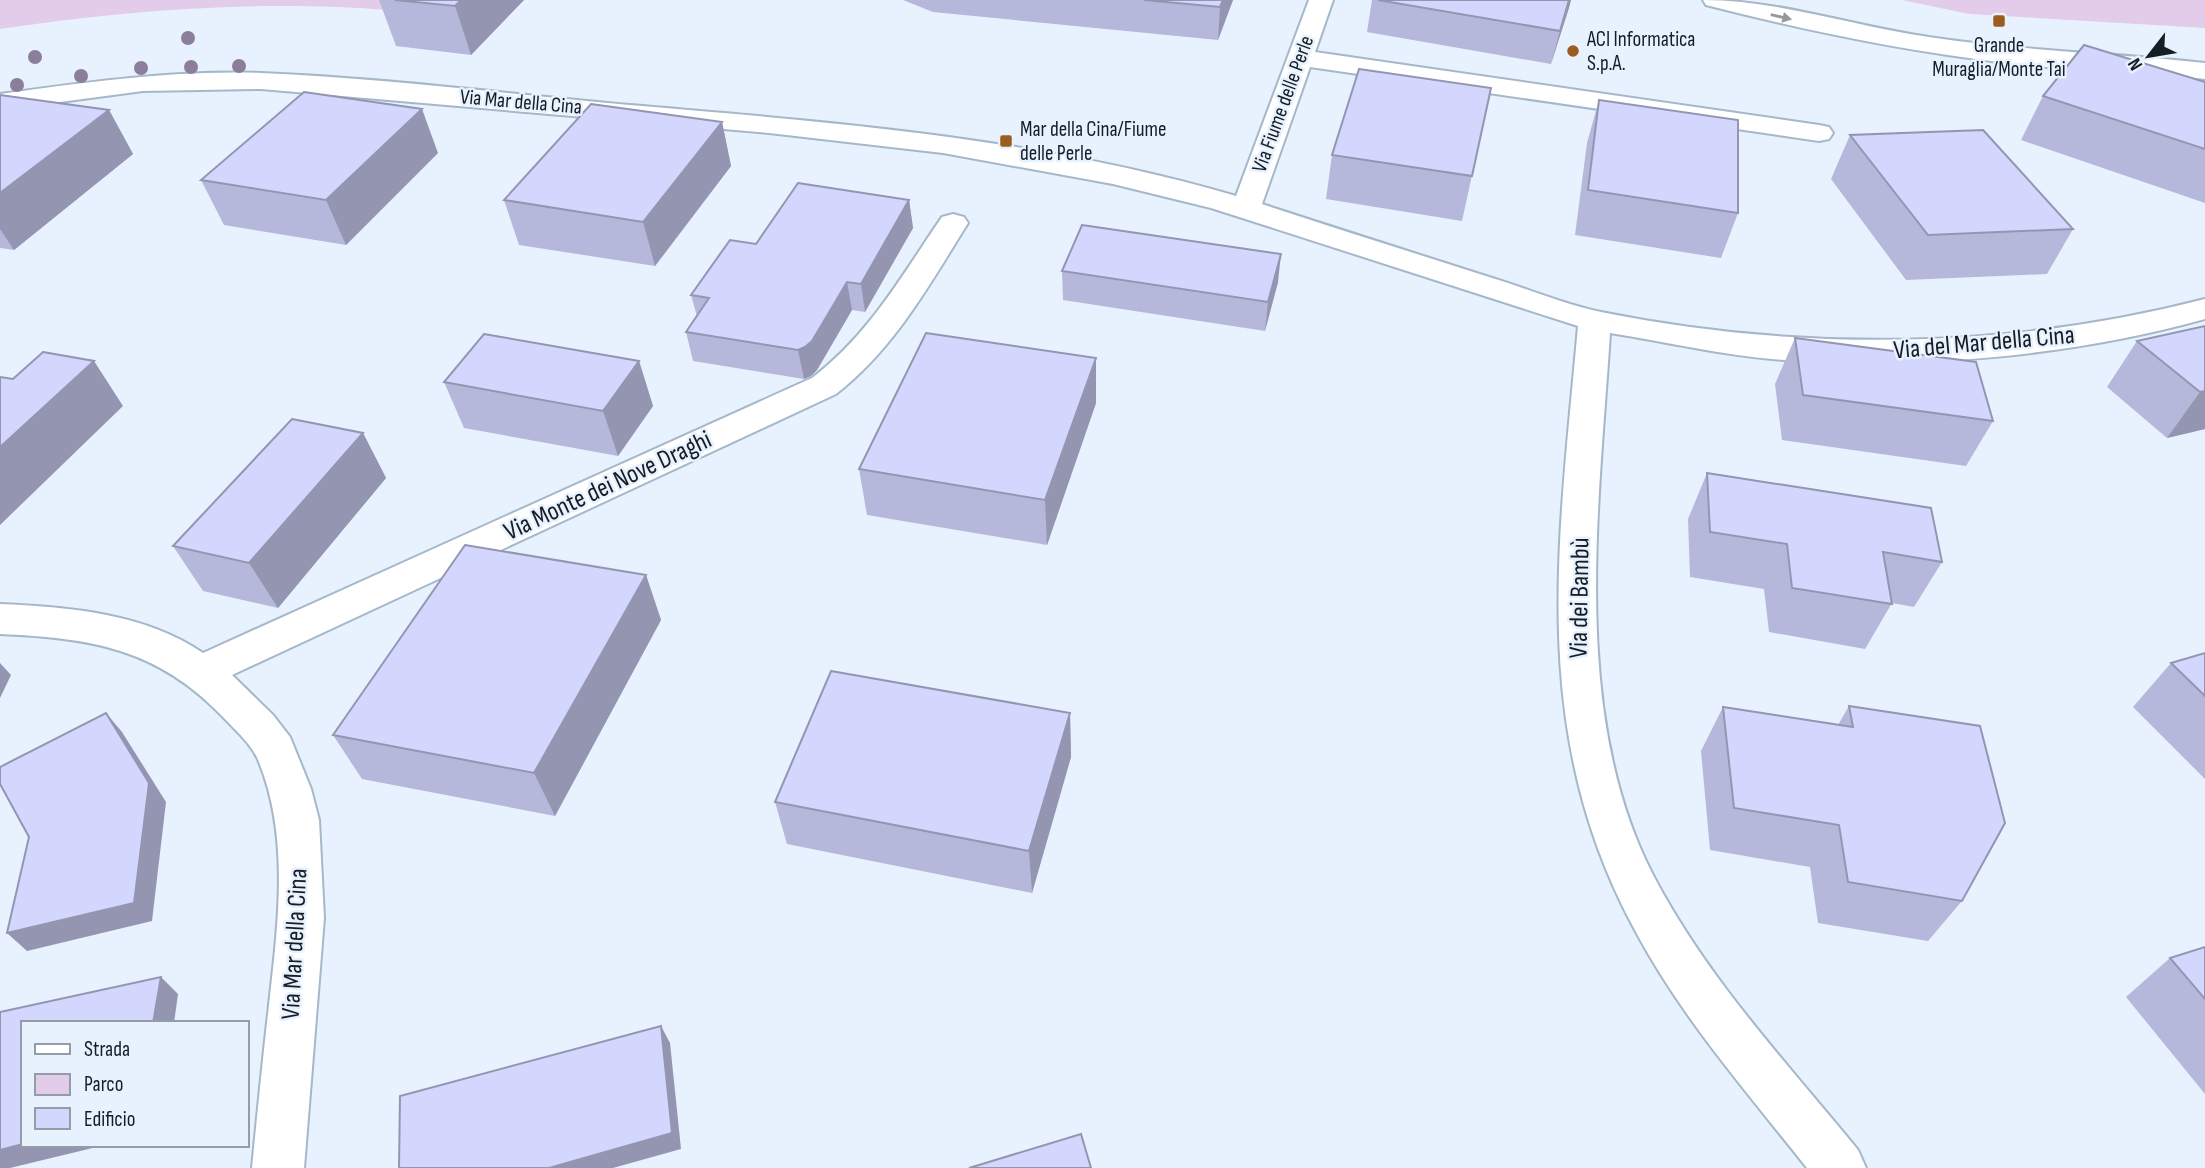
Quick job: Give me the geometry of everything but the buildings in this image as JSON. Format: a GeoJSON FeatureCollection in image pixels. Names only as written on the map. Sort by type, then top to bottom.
{"type":"FeatureCollection","features":[{"type":"Feature","properties":{"kind":"street","name":"Via Fiume delle Perle"},"geometry":{"type":"LineString","coordinates":[[1246,208],[1321,0]]}},
{"type":"Feature","properties":{"kind":"street"},"geometry":{"type":"LineString","coordinates":[[1715,0],[1841,30],[1942,47],[2041,59],[2205,71]]}},
{"type":"Feature","properties":{"kind":"street"},"geometry":{"type":"LineString","coordinates":[[1789,0],[1882,19],[1984,34],[2205,48]]}},
{"type":"Feature","properties":{"kind":"street"},"geometry":{"type":"LineString","coordinates":[[1301,58],[1819,133]]}},
{"type":"Feature","properties":{"kind":"street","name":"Via Mar della Cina"},"geometry":{"type":"LineString","coordinates":[[0,102],[185,80],[307,83],[769,125],[943,145],[1113,175],[1246,208]]}},
{"type":"Feature","properties":{"kind":"street"},"geometry":{"type":"LineString","coordinates":[[1246,208],[1595,321]]}},
{"type":"Feature","properties":{"kind":"street","name":"Via Monte dei Nove Draghi"},"geometry":{"type":"LineString","coordinates":[[200,672],[824,386],[854,364],[884,331],[953,223]]}},
{"type":"Feature","properties":{"kind":"street","name":"Via del Mar della Cina"},"geometry":{"type":"LineString","coordinates":[[1595,321],[1783,349],[1904,352],[2054,339],[2205,309]]}},
{"type":"Feature","properties":{"kind":"street","name":"Via dei Bambù"},"geometry":{"type":"LineString","coordinates":[[1595,321],[1577,580],[1577,624],[1585,723],[1606,814],[1632,879],[1674,951],[1745,1048],[1840,1168]]}},
{"type":"Feature","properties":{"kind":"street","name":"Via Mar della Cina"},"geometry":{"type":"LineString","coordinates":[[0,619],[77,623],[127,633],[167,649],[226,693],[270,742],[278,756],[294,810],[300,860],[301,917],[278,1168]]}},
{"type":"Feature","properties":{"kind":"green space"},"geometry":{"type":"Polygon","coordinates":[[[0,0],[398,0],[390,10],[292,6],[194,9],[0,29],[0,0]]]}},
{"type":"Feature","properties":{"kind":"green space"},"geometry":{"type":"Polygon","coordinates":[[[1902,0],[2205,0],[2205,28],[1969,14],[1902,0]]]}},
{"type":"Feature","properties":{"kind":"place","name":"Grande Muraglia/Monte Tai"},"geometry":{"type":"Point","coordinates":[1999,21]}},
{"type":"Feature","properties":{"kind":"place","name":"ACI Informatica S.p.A."},"geometry":{"type":"Point","coordinates":[1573,51]}},
{"type":"Feature","properties":{"kind":"place","name":"Mar della Cina/Fiume delle Perle"},"geometry":{"type":"Point","coordinates":[1006,141]}}]}
